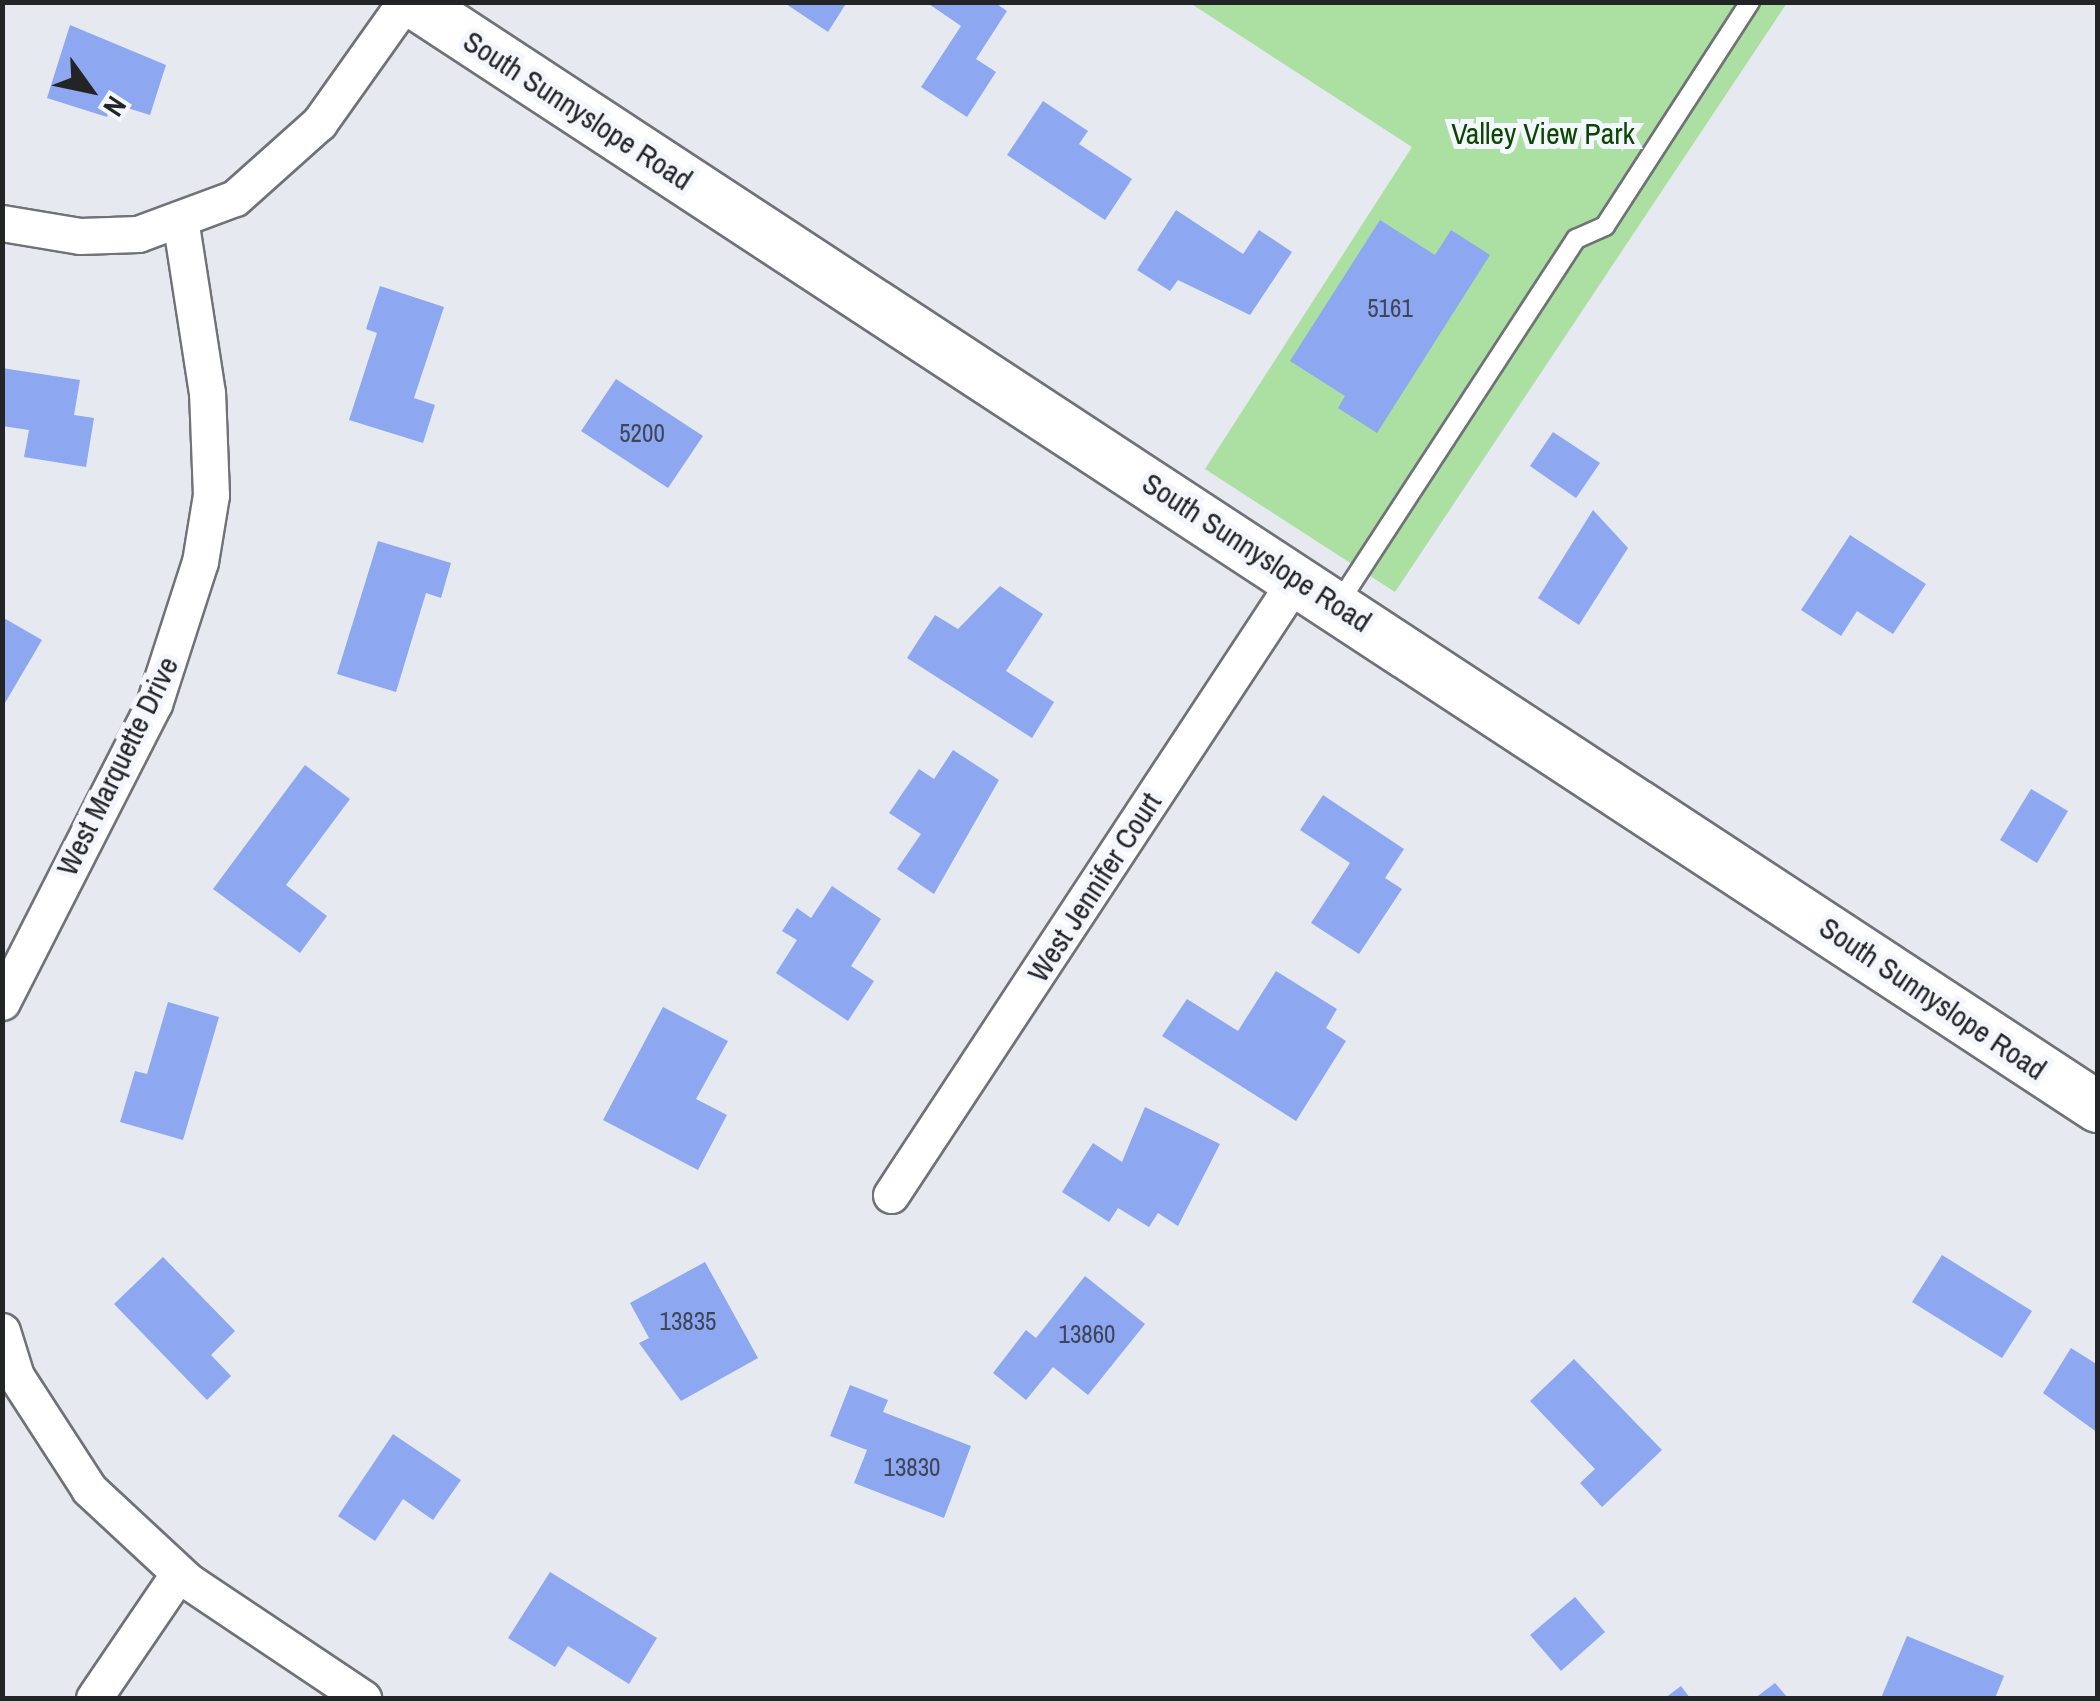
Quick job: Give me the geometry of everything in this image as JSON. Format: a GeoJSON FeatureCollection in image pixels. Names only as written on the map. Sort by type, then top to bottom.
{"type":"FeatureCollection","features":[{"type":"Feature","properties":{"kind":"street"},"geometry":{"type":"LineString","coordinates":[[2,223],[80,236],[181,225],[280,164],[405,2]]}},
{"type":"Feature","properties":{"kind":"street","name":"South Sunnyslope Road"},"geometry":{"type":"LineString","coordinates":[[413,2],[1338,604],[2098,1107]]}},
{"type":"Feature","properties":{"kind":"street","name":"West Marquette Drive"},"geometry":{"type":"LineString","coordinates":[[2,1002],[154,704],[200,562],[211,495],[208,393],[181,225]]}},
{"type":"Feature","properties":{"kind":"street","name":"West Jennifer Court"},"geometry":{"type":"LineString","coordinates":[[891,1196],[1297,578]]}},
{"type":"Feature","properties":{"kind":"street"},"geometry":{"type":"LineString","coordinates":[[2,1330],[16,1376],[88,1490],[178,1572],[363,1698]]}},
{"type":"Feature","properties":{"kind":"street"},"geometry":{"type":"LineString","coordinates":[[94,1698],[178,1572]]}},
{"type":"Feature","properties":{"kind":"lane"},"geometry":{"type":"LineString","coordinates":[[1338,604],[1576,239],[1605,226],[1750,2]]}},
{"type":"Feature","properties":{"kind":"green space","name":"Valley View Park"},"geometry":{"type":"Polygon","coordinates":[[[1190,3],[1787,3],[1395,592],[1205,469],[1412,147],[1190,3]]]}},
{"type":"Feature","properties":{"kind":"building"},"geometry":{"type":"Polygon","coordinates":[[[783,2],[847,2],[828,32],[783,2]]]}},
{"type":"Feature","properties":{"kind":"building"},"geometry":{"type":"Polygon","coordinates":[[[926,2],[994,2],[1007,11],[976,59],[996,72],[967,117],[921,87],[961,26],[926,2]]]}},
{"type":"Feature","properties":{"kind":"building"},"geometry":{"type":"Polygon","coordinates":[[[70,25],[166,65],[150,115],[111,103],[107,117],[47,98],[70,25]]]}},
{"type":"Feature","properties":{"kind":"building"},"geometry":{"type":"Polygon","coordinates":[[[1043,101],[1088,131],[1079,144],[1132,179],[1105,220],[1007,155],[1043,101]]]}},
{"type":"Feature","properties":{"kind":"building"},"geometry":{"type":"Polygon","coordinates":[[[1176,210],[1243,254],[1259,230],[1292,252],[1250,315],[1178,280],[1170,291],[1137,270],[1176,210]]]}},
{"type":"Feature","properties":{"kind":"building"},"geometry":{"type":"Polygon","coordinates":[[[1380,220],[1435,255],[1451,230],[1490,255],[1377,433],[1338,408],[1345,396],[1290,361],[1380,220]]]}},
{"type":"Feature","properties":{"kind":"building"},"geometry":{"type":"Polygon","coordinates":[[[380,286],[444,307],[414,398],[435,405],[423,443],[349,420],[377,333],[366,329],[380,286]]]}},
{"type":"Feature","properties":{"kind":"building"},"geometry":{"type":"Polygon","coordinates":[[[2,368],[80,380],[74,415],[94,418],[86,467],[24,457],[29,430],[2,426],[2,368]]]}},
{"type":"Feature","properties":{"kind":"building"},"geometry":{"type":"Polygon","coordinates":[[[616,379],[703,436],[668,488],[581,431],[616,379]]]}},
{"type":"Feature","properties":{"kind":"building"},"geometry":{"type":"Polygon","coordinates":[[[1553,432],[1600,463],[1576,498],[1530,466],[1553,432]]]}},
{"type":"Feature","properties":{"kind":"building"},"geometry":{"type":"Polygon","coordinates":[[[1593,510],[1628,548],[1579,625],[1538,598],[1593,510]]]}},
{"type":"Feature","properties":{"kind":"building"},"geometry":{"type":"Polygon","coordinates":[[[1850,535],[1926,584],[1893,634],[1857,611],[1841,636],[1801,610],[1850,535]]]}},
{"type":"Feature","properties":{"kind":"building"},"geometry":{"type":"Polygon","coordinates":[[[378,541],[451,563],[441,598],[426,593],[396,692],[337,674],[378,541]]]}},
{"type":"Feature","properties":{"kind":"building"},"geometry":{"type":"Polygon","coordinates":[[[1000,586],[1043,614],[1006,671],[1054,702],[1032,738],[907,658],[935,615],[958,629],[1000,586]]]}},
{"type":"Feature","properties":{"kind":"building"},"geometry":{"type":"Polygon","coordinates":[[[2,617],[42,640],[2,708],[2,617]]]}},
{"type":"Feature","properties":{"kind":"building"},"geometry":{"type":"Polygon","coordinates":[[[953,750],[999,780],[934,894],[897,869],[921,834],[889,813],[919,769],[934,779],[953,750]]]}},
{"type":"Feature","properties":{"kind":"building"},"geometry":{"type":"Polygon","coordinates":[[[305,765],[350,799],[286,885],[327,916],[300,953],[213,889],[305,765]]]}},
{"type":"Feature","properties":{"kind":"building"},"geometry":{"type":"Polygon","coordinates":[[[2031,789],[2068,811],[2037,863],[2000,840],[2031,789]]]}},
{"type":"Feature","properties":{"kind":"building"},"geometry":{"type":"Polygon","coordinates":[[[1323,795],[1404,849],[1385,878],[1402,889],[1359,954],[1311,923],[1350,863],[1300,830],[1323,795]]]}},
{"type":"Feature","properties":{"kind":"building"},"geometry":{"type":"Polygon","coordinates":[[[832,886],[881,919],[851,966],[874,981],[848,1021],[776,973],[797,940],[782,931],[797,908],[811,918],[832,886]]]}},
{"type":"Feature","properties":{"kind":"building"},"geometry":{"type":"Polygon","coordinates":[[[1276,971],[1337,1009],[1326,1028],[1346,1041],[1296,1121],[1162,1036],[1187,999],[1238,1031],[1276,971]]]}},
{"type":"Feature","properties":{"kind":"building"},"geometry":{"type":"Polygon","coordinates":[[[168,1002],[219,1017],[183,1140],[120,1122],[135,1071],[147,1074],[168,1002]]]}},
{"type":"Feature","properties":{"kind":"building"},"geometry":{"type":"Polygon","coordinates":[[[663,1007],[728,1041],[696,1099],[727,1115],[698,1170],[603,1120],[663,1007]]]}},
{"type":"Feature","properties":{"kind":"building"},"geometry":{"type":"Polygon","coordinates":[[[1145,1107],[1220,1144],[1178,1226],[1158,1213],[1149,1227],[1118,1208],[1109,1222],[1062,1192],[1093,1143],[1122,1162],[1145,1107]]]}},
{"type":"Feature","properties":{"kind":"building"},"geometry":{"type":"Polygon","coordinates":[[[1942,1255],[2032,1311],[2002,1358],[1912,1302],[1942,1255]]]}},
{"type":"Feature","properties":{"kind":"building"},"geometry":{"type":"Polygon","coordinates":[[[163,1257],[235,1331],[211,1355],[231,1376],[207,1400],[114,1304],[163,1257]]]}},
{"type":"Feature","properties":{"kind":"building"},"geometry":{"type":"Polygon","coordinates":[[[705,1262],[758,1358],[681,1401],[639,1343],[649,1338],[630,1303],[705,1262]]]}},
{"type":"Feature","properties":{"kind":"building"},"geometry":{"type":"Polygon","coordinates":[[[1085,1276],[1145,1324],[1088,1395],[1053,1367],[1026,1400],[993,1373],[1026,1330],[1036,1338],[1085,1276]]]}},
{"type":"Feature","properties":{"kind":"building"},"geometry":{"type":"Polygon","coordinates":[[[2071,1348],[2098,1365],[2098,1433],[2043,1393],[2071,1348]]]}},
{"type":"Feature","properties":{"kind":"building"},"geometry":{"type":"Polygon","coordinates":[[[1574,1359],[1662,1450],[1602,1507],[1580,1483],[1595,1469],[1530,1401],[1574,1359]]]}},
{"type":"Feature","properties":{"kind":"building"},"geometry":{"type":"Polygon","coordinates":[[[850,1385],[888,1400],[883,1412],[971,1446],[944,1518],[854,1483],[867,1450],[830,1436],[850,1385]]]}},
{"type":"Feature","properties":{"kind":"building"},"geometry":{"type":"Polygon","coordinates":[[[393,1434],[461,1480],[433,1520],[403,1499],[375,1541],[338,1516],[393,1434]]]}},
{"type":"Feature","properties":{"kind":"building"},"geometry":{"type":"Polygon","coordinates":[[[550,1572],[657,1638],[629,1684],[568,1646],[555,1667],[508,1638],[550,1572]]]}},
{"type":"Feature","properties":{"kind":"building"},"geometry":{"type":"Polygon","coordinates":[[[1575,1597],[1605,1632],[1561,1671],[1530,1635],[1575,1597]]]}},
{"type":"Feature","properties":{"kind":"building"},"geometry":{"type":"Polygon","coordinates":[[[1907,1636],[2004,1676],[1995,1698],[1881,1698],[1907,1636]]]}},
{"type":"Feature","properties":{"kind":"building"},"geometry":{"type":"Polygon","coordinates":[[[1775,1683],[1788,1698],[1755,1698],[1775,1683]]]}},
{"type":"Feature","properties":{"kind":"building"},"geometry":{"type":"Polygon","coordinates":[[[1681,1686],[1690,1698],[1665,1698],[1681,1686]]]}}]}
